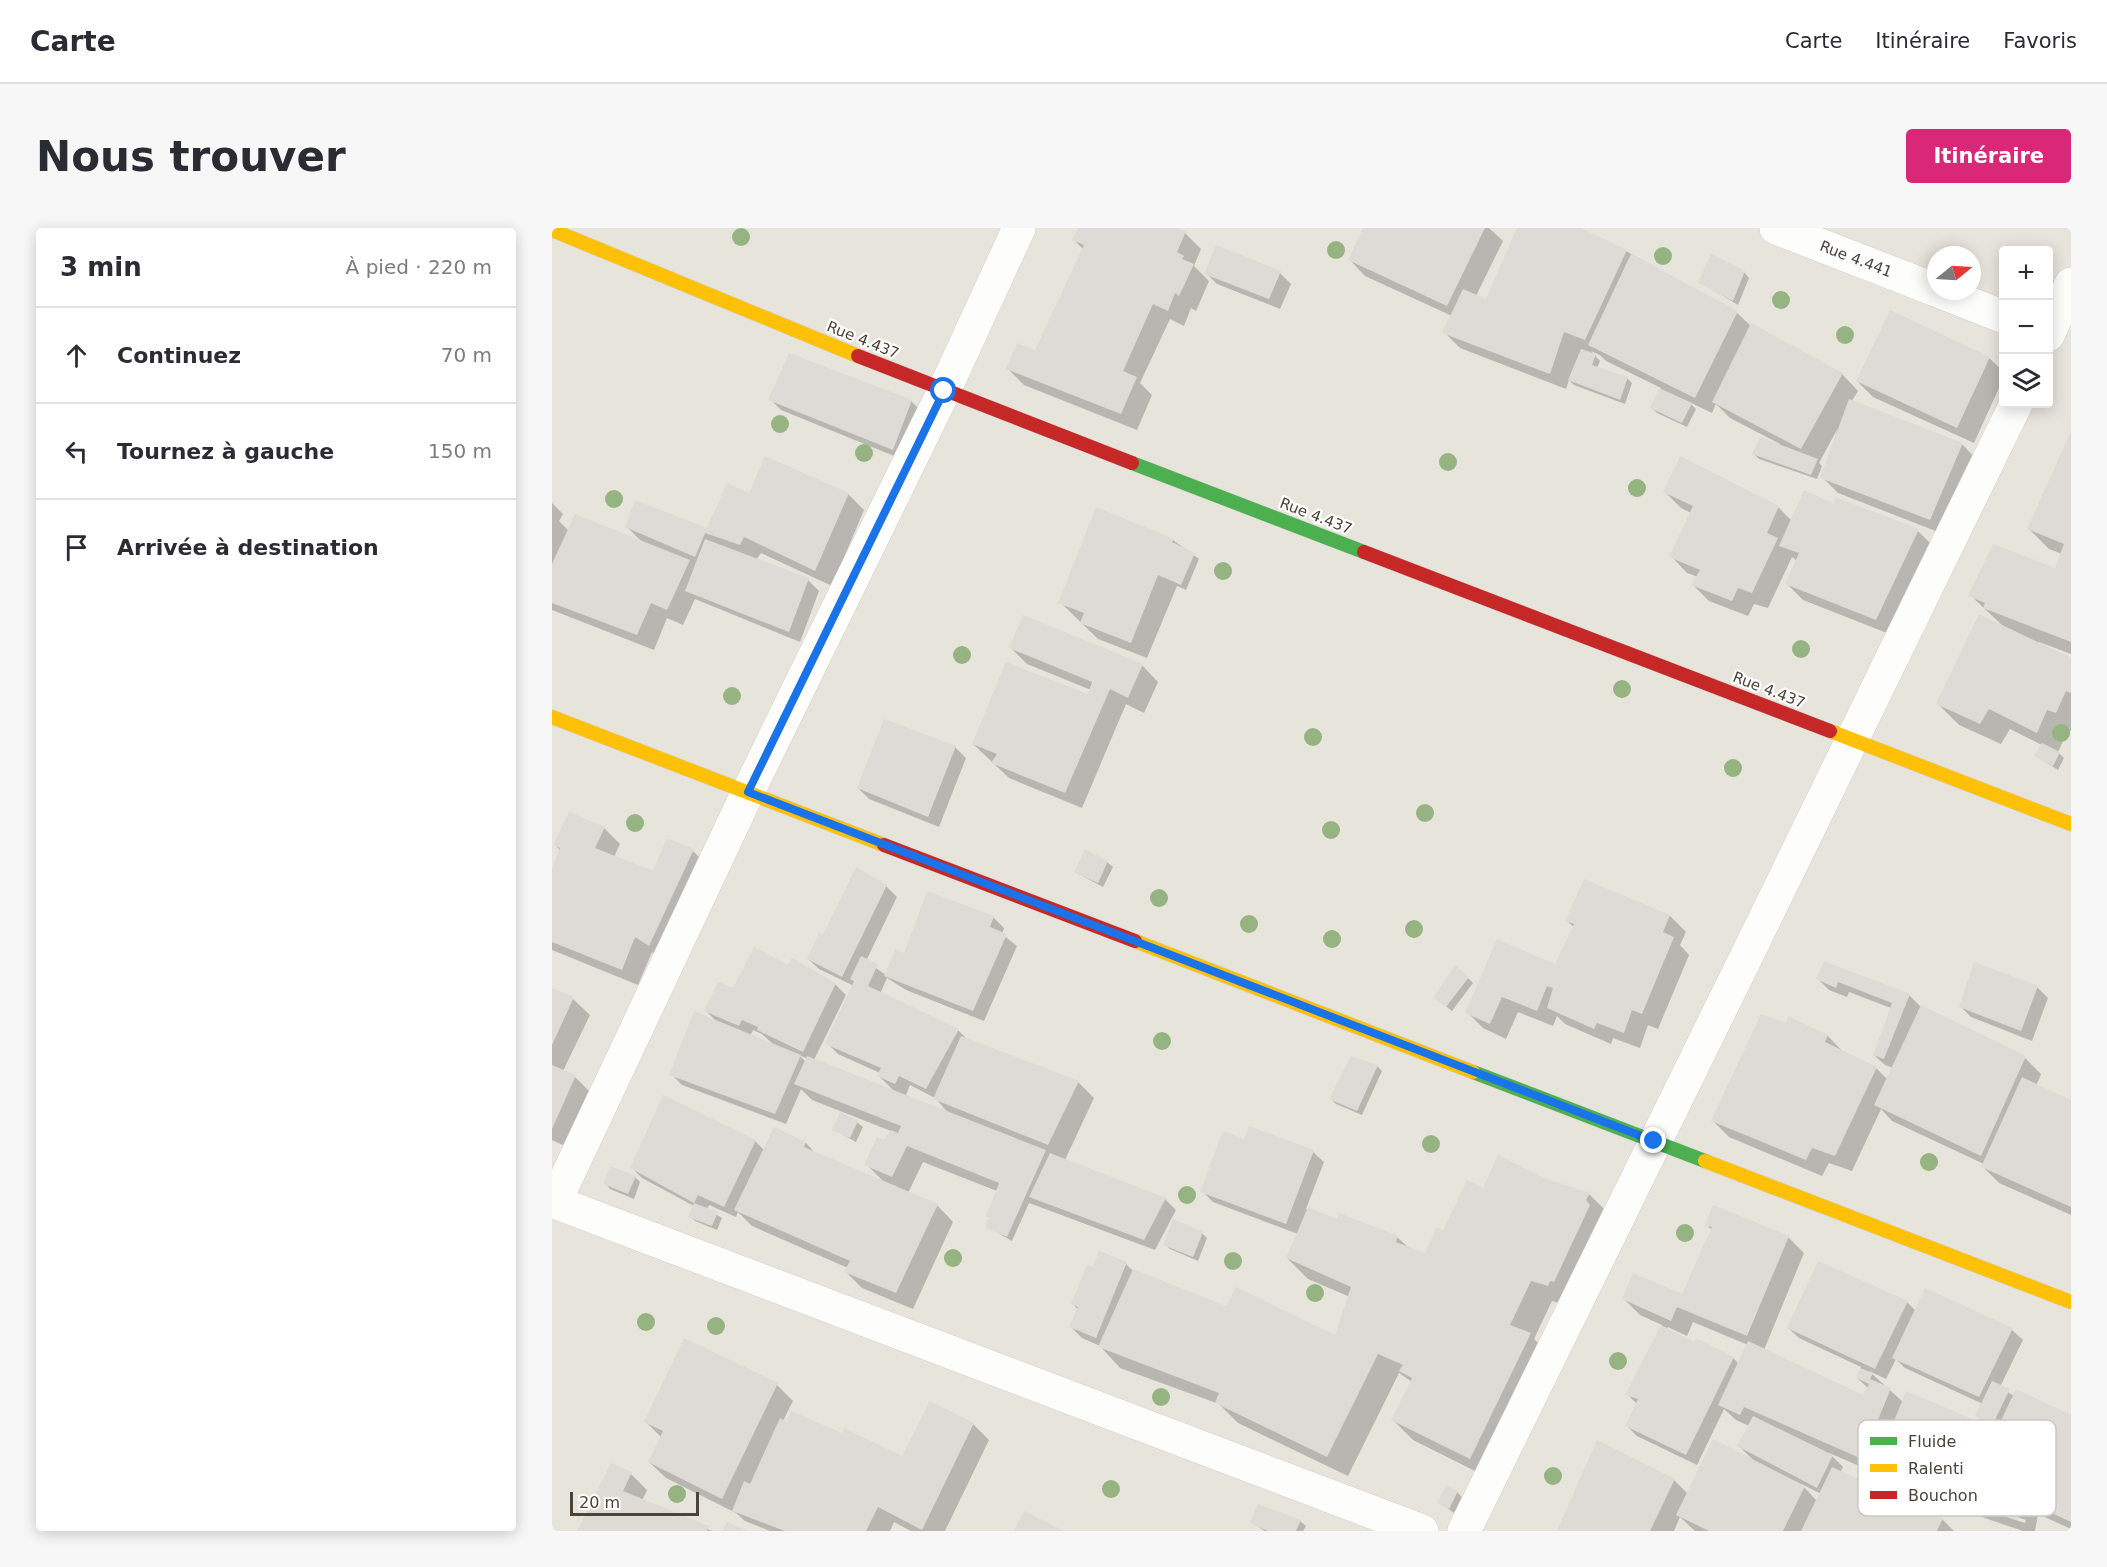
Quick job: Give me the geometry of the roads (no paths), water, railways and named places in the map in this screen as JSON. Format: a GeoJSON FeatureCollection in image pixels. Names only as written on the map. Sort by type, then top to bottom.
{"type":"FeatureCollection","features":[{"type":"Feature","properties":{"kind":"street"},"geometry":{"type":"LineString","coordinates":[[1019,228],[944,391],[748,792],[554,1202],[1422,1531]]}},
{"type":"Feature","properties":{"kind":"street","name":"Rue 4.441"},"geometry":{"type":"LineString","coordinates":[[1776,228],[1927,287]]}},
{"type":"Feature","properties":{"kind":"street","name":"Rue 4.437"},"geometry":{"type":"LineString","coordinates":[[552,230],[944,391],[2071,824]]}},
{"type":"Feature","properties":{"kind":"street"},"geometry":{"type":"LineString","coordinates":[[2053,326],[2071,284]]}},
{"type":"Feature","properties":{"kind":"street","name":"Rue 4.441"},"geometry":{"type":"LineString","coordinates":[[1960,300],[1999,315]]}},
{"type":"Feature","properties":{"kind":"street"},"geometry":{"type":"LineString","coordinates":[[2053,336],[2071,342]]}},
{"type":"Feature","properties":{"kind":"street"},"geometry":{"type":"LineString","coordinates":[[1464,1531],[1654,1141],[1854,740],[2014,408]]}},
{"type":"Feature","properties":{"kind":"street"},"geometry":{"type":"LineString","coordinates":[[552,717],[2071,1302]]}}]}
